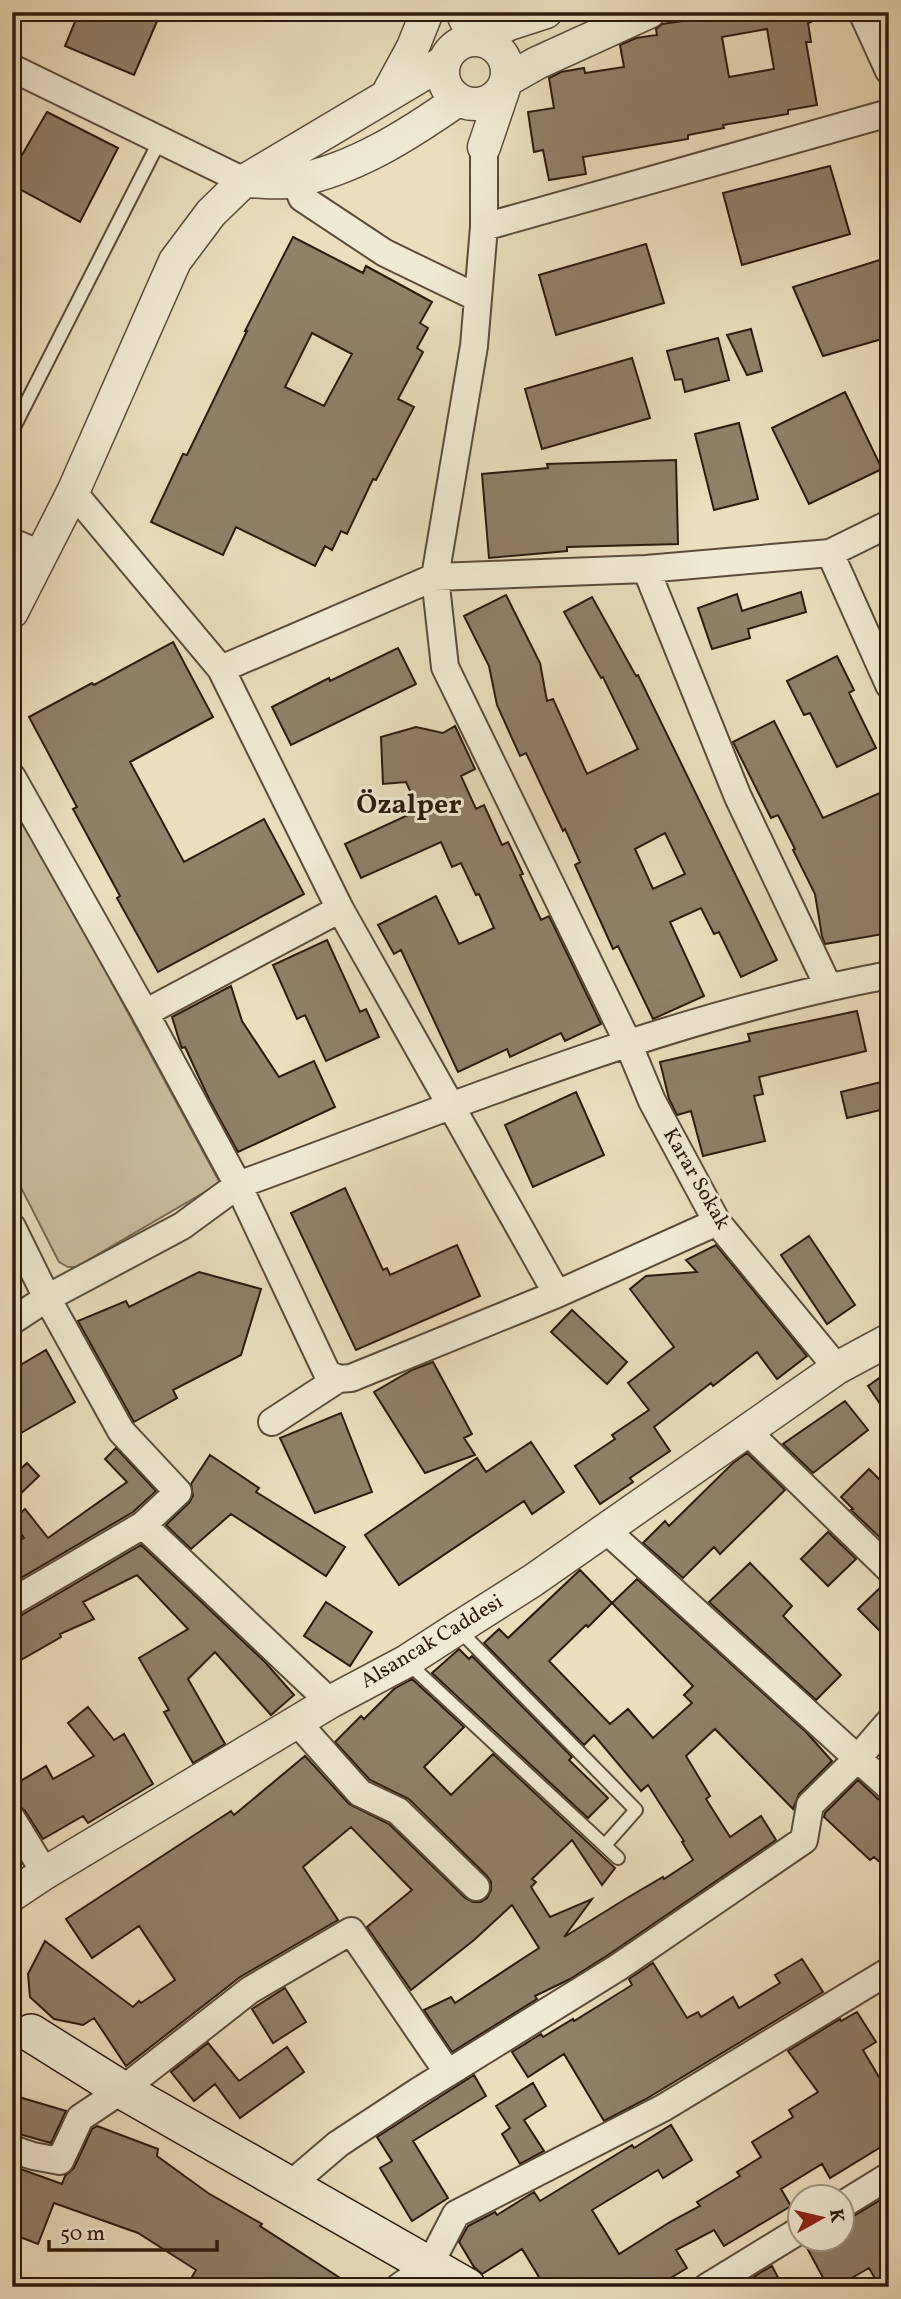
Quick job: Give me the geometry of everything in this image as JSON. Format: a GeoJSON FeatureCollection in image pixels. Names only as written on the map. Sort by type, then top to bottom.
{"type":"FeatureCollection","features":[{"type":"Feature","properties":{"kind":"main road"},"geometry":{"type":"LineString","coordinates":[[18,2026],[122,2090],[467,2287]]}},
{"type":"Feature","properties":{"kind":"street"},"geometry":{"type":"LineString","coordinates":[[429,12],[445,60],[445,85],[460,100],[484,147]]}},
{"type":"Feature","properties":{"kind":"street"},"geometry":{"type":"LineString","coordinates":[[387,94],[429,12]]}},
{"type":"Feature","properties":{"kind":"street"},"geometry":{"type":"LineString","coordinates":[[12,68],[244,181],[295,181],[349,166],[418,128],[460,100],[478,105],[488,102],[497,96],[505,84],[537,63],[649,12]]}},
{"type":"Feature","properties":{"kind":"street"},"geometry":{"type":"LineString","coordinates":[[862,12],[889,71]]}},
{"type":"Feature","properties":{"kind":"street"},"geometry":{"type":"LineString","coordinates":[[12,612],[73,492],[175,261],[211,213],[244,181],[445,60],[471,30],[509,24],[542,13]]}},
{"type":"Feature","properties":{"kind":"street"},"geometry":{"type":"LineString","coordinates":[[471,30],[497,47],[508,66],[505,84],[484,147]]}},
{"type":"Feature","properties":{"kind":"street"},"geometry":{"type":"LineString","coordinates":[[484,227],[889,113]]}},
{"type":"Feature","properties":{"kind":"street","name":"Karar Sokak"},"geometry":{"type":"LineString","coordinates":[[484,147],[484,227],[474,346],[435,577],[445,667],[628,1043],[652,1101],[717,1222],[838,1368]]}},
{"type":"Feature","properties":{"kind":"street"},"geometry":{"type":"LineString","coordinates":[[295,181],[302,198],[385,253],[478,298]]}},
{"type":"Feature","properties":{"kind":"street"},"geometry":{"type":"LineString","coordinates":[[73,492],[222,668],[340,908],[557,1294]]}},
{"type":"Feature","properties":{"kind":"street"},"geometry":{"type":"LineString","coordinates":[[222,668],[435,577],[646,569],[830,553],[889,524]]}},
{"type":"Feature","properties":{"kind":"street"},"geometry":{"type":"LineString","coordinates":[[12,542],[41,554]]}},
{"type":"Feature","properties":{"kind":"street"},"geometry":{"type":"LineString","coordinates":[[830,553],[889,685]]}},
{"type":"Feature","properties":{"kind":"street"},"geometry":{"type":"LineString","coordinates":[[646,569],[738,797],[828,986]]}},
{"type":"Feature","properties":{"kind":"street"},"geometry":{"type":"LineString","coordinates":[[12,777],[238,1185],[327,1373],[338,1379]]}},
{"type":"Feature","properties":{"kind":"street"},"geometry":{"type":"LineString","coordinates":[[145,1013],[340,908]]}},
{"type":"Feature","properties":{"kind":"street"},"geometry":{"type":"LineString","coordinates":[[12,1321],[47,1298],[182,1226],[238,1185],[628,1043],[828,986],[883,983]]}},
{"type":"Feature","properties":{"kind":"street"},"geometry":{"type":"LineString","coordinates":[[272,1422],[338,1379],[351,1378],[557,1294],[717,1222]]}},
{"type":"Feature","properties":{"kind":"street"},"geometry":{"type":"LineString","coordinates":[[12,1227],[47,1298],[121,1431],[178,1492],[143,1525],[12,1602]]}},
{"type":"Feature","properties":{"kind":"street","name":"Alsancak Caddesi"},"geometry":{"type":"LineString","coordinates":[[12,1895],[330,1702],[407,1661],[532,1581],[838,1368],[883,1352]]}},
{"type":"Feature","properties":{"kind":"street"},"geometry":{"type":"LineString","coordinates":[[747,1432],[889,1569]]}},
{"type":"Feature","properties":{"kind":"street"},"geometry":{"type":"LineString","coordinates":[[143,1525],[330,1702]]}},
{"type":"Feature","properties":{"kind":"street"},"geometry":{"type":"LineString","coordinates":[[606,1530],[889,1787]]}},
{"type":"Feature","properties":{"kind":"street"},"geometry":{"type":"LineString","coordinates":[[297,1722],[360,1793],[398,1811],[476,1887]]}},
{"type":"Feature","properties":{"kind":"street"},"geometry":{"type":"LineString","coordinates":[[290,2185],[338,2144],[617,1968],[804,1840],[810,1805],[857,1759],[889,1722]]}},
{"type":"Feature","properties":{"kind":"street"},"geometry":{"type":"LineString","coordinates":[[12,1819],[45,1873]]}},
{"type":"Feature","properties":{"kind":"street"},"geometry":{"type":"LineString","coordinates":[[12,2149],[61,2161],[80,2118],[122,2090],[250,1990],[351,1931],[448,2073]]}},
{"type":"Feature","properties":{"kind":"street"},"geometry":{"type":"LineString","coordinates":[[400,2287],[429,2266],[456,2214],[663,2108],[889,1972]]}},
{"type":"Feature","properties":{"kind":"street"},"geometry":{"type":"LineString","coordinates":[[856,2196],[889,2176]]}},
{"type":"Feature","properties":{"kind":"street"},"geometry":{"type":"LineString","coordinates":[[707,2287],[786,2239]]}},
{"type":"Feature","properties":{"kind":"lane"},"geometry":{"type":"LineString","coordinates":[[12,432],[160,140]]}},
{"type":"Feature","properties":{"kind":"lane"},"geometry":{"type":"LineString","coordinates":[[458,1628],[636,1811],[605,1845]]}},
{"type":"Feature","properties":{"kind":"lane"},"geometry":{"type":"LineString","coordinates":[[407,1661],[618,1858]]}},
{"type":"Feature","properties":{"kind":"shaded area"},"geometry":{"type":"Polygon","coordinates":[[[12,798],[220,1183],[76,1267],[68,1267],[59,1262],[12,1170],[12,798]]]}},
{"type":"Feature","properties":{"kind":"building"},"geometry":{"type":"Polygon","coordinates":[[[79,12],[161,12],[134,75],[65,46],[79,12]]]}},
{"type":"Feature","properties":{"kind":"building"},"geometry":{"type":"Polygon","coordinates":[[[689,12],[810,12],[811,22],[808,23],[811,42],[806,42],[817,105],[788,110],[788,114],[723,125],[724,128],[688,135],[688,139],[583,157],[586,174],[549,180],[543,150],[534,152],[528,112],[554,108],[549,78],[561,72],[584,68],[585,73],[624,67],[620,45],[636,38],[657,35],[656,29],[662,24],[690,20],[689,12]],[[767,29],[722,37],[729,77],[774,69],[767,29]]]}},
{"type":"Feature","properties":{"kind":"building"},"geometry":{"type":"Polygon","coordinates":[[[47,112],[118,148],[80,222],[12,185],[12,172],[47,112]]]}},
{"type":"Feature","properties":{"kind":"building"},"geometry":{"type":"Polygon","coordinates":[[[830,166],[850,234],[742,265],[723,193],[830,166]]]}},
{"type":"Feature","properties":{"kind":"building"},"geometry":{"type":"Polygon","coordinates":[[[293,237],[363,273],[366,266],[432,302],[420,323],[428,328],[417,348],[423,352],[398,399],[414,407],[376,480],[373,479],[347,534],[341,531],[332,550],[325,546],[315,566],[236,527],[223,555],[151,522],[183,454],[187,455],[293,237]],[[312,333],[285,387],[324,406],[352,354],[312,333]]]}},
{"type":"Feature","properties":{"kind":"building"},"geometry":{"type":"Polygon","coordinates":[[[646,244],[664,303],[556,335],[539,275],[646,244]]]}},
{"type":"Feature","properties":{"kind":"building"},"geometry":{"type":"Polygon","coordinates":[[[889,257],[889,337],[823,356],[793,287],[889,257]]]}},
{"type":"Feature","properties":{"kind":"building"},"geometry":{"type":"Polygon","coordinates":[[[751,329],[762,371],[747,375],[727,335],[751,329]]]}},
{"type":"Feature","properties":{"kind":"building"},"geometry":{"type":"Polygon","coordinates":[[[718,338],[729,380],[685,392],[682,379],[675,380],[667,351],[718,338]]]}},
{"type":"Feature","properties":{"kind":"building"},"geometry":{"type":"Polygon","coordinates":[[[632,358],[650,418],[542,449],[525,389],[632,358]]]}},
{"type":"Feature","properties":{"kind":"building"},"geometry":{"type":"Polygon","coordinates":[[[845,392],[882,469],[809,504],[772,428],[845,392]]]}},
{"type":"Feature","properties":{"kind":"building"},"geometry":{"type":"Polygon","coordinates":[[[739,423],[758,499],[714,510],[695,434],[739,423]]]}},
{"type":"Feature","properties":{"kind":"building"},"geometry":{"type":"Polygon","coordinates":[[[676,460],[678,544],[567,547],[567,551],[489,558],[482,474],[548,468],[547,464],[676,460]]]}},
{"type":"Feature","properties":{"kind":"building"},"geometry":{"type":"Polygon","coordinates":[[[801,592],[806,612],[748,629],[750,638],[712,649],[698,608],[737,594],[742,611],[801,592]]]}},
{"type":"Feature","properties":{"kind":"building"},"geometry":{"type":"Polygon","coordinates":[[[506,595],[540,663],[547,701],[553,699],[587,774],[638,749],[603,677],[601,678],[564,612],[592,597],[636,676],[638,675],[777,960],[741,977],[719,932],[714,934],[701,908],[670,922],[704,996],[653,1019],[618,946],[613,949],[575,865],[580,862],[565,829],[563,831],[526,753],[520,756],[497,705],[489,666],[464,616],[506,595]],[[665,833],[635,849],[653,889],[685,874],[665,833]]]}},
{"type":"Feature","properties":{"kind":"building"},"geometry":{"type":"Polygon","coordinates":[[[173,642],[213,717],[130,762],[184,862],[264,819],[304,894],[158,972],[117,898],[120,896],[73,809],[77,807],[29,717],[173,642]]]}},
{"type":"Feature","properties":{"kind":"building"},"geometry":{"type":"Polygon","coordinates":[[[398,648],[416,684],[291,745],[272,707],[398,648]]]}},
{"type":"Feature","properties":{"kind":"building"},"geometry":{"type":"Polygon","coordinates":[[[837,656],[854,690],[849,693],[876,748],[837,767],[810,713],[804,715],[787,681],[837,656]]]}},
{"type":"Feature","properties":{"kind":"building"},"geometry":{"type":"Polygon","coordinates":[[[774,721],[823,818],[889,789],[889,933],[825,944],[815,894],[793,850],[795,849],[778,815],[771,818],[733,742],[774,721]]]}},
{"type":"Feature","properties":{"kind":"building"},"geometry":{"type":"Polygon","coordinates":[[[455,726],[475,769],[461,776],[476,809],[484,805],[502,845],[508,842],[541,920],[549,916],[601,1024],[565,1041],[561,1033],[510,1057],[507,1049],[458,1072],[401,950],[394,954],[378,925],[436,896],[459,944],[494,928],[479,894],[476,895],[461,863],[452,867],[441,842],[361,878],[345,844],[419,810],[406,782],[383,784],[381,737],[416,727],[443,733],[455,726]]]}},
{"type":"Feature","properties":{"kind":"building"},"geometry":{"type":"Polygon","coordinates":[[[327,940],[360,1012],[366,1009],[379,1037],[326,1061],[305,1015],[297,1019],[273,965],[327,940]]]}},
{"type":"Feature","properties":{"kind":"building"},"geometry":{"type":"Polygon","coordinates":[[[231,986],[242,1021],[279,1077],[314,1061],[335,1107],[238,1152],[185,1047],[181,1046],[172,1017],[231,986]]]}},
{"type":"Feature","properties":{"kind":"building"},"geometry":{"type":"Polygon","coordinates":[[[857,1011],[866,1051],[759,1077],[763,1094],[754,1096],[765,1141],[703,1156],[691,1111],[677,1115],[669,1099],[660,1062],[750,1041],[748,1034],[857,1011]]]}},
{"type":"Feature","properties":{"kind":"building"},"geometry":{"type":"Polygon","coordinates":[[[889,1080],[889,1108],[847,1118],[841,1092],[889,1080]]]}},
{"type":"Feature","properties":{"kind":"building"},"geometry":{"type":"Polygon","coordinates":[[[576,1092],[604,1155],[533,1187],[505,1125],[576,1092]]]}},
{"type":"Feature","properties":{"kind":"building"},"geometry":{"type":"Polygon","coordinates":[[[345,1188],[383,1270],[387,1268],[390,1275],[457,1245],[480,1296],[356,1350],[291,1213],[345,1188]]]}},
{"type":"Feature","properties":{"kind":"building"},"geometry":{"type":"Polygon","coordinates":[[[809,1236],[855,1305],[827,1324],[781,1255],[809,1236]]]}},
{"type":"Feature","properties":{"kind":"building"},"geometry":{"type":"Polygon","coordinates":[[[716,1245],[807,1356],[777,1379],[757,1352],[713,1386],[711,1383],[654,1427],[670,1451],[630,1478],[633,1482],[600,1504],[575,1466],[615,1439],[612,1435],[649,1410],[628,1383],[674,1347],[630,1289],[646,1276],[697,1272],[686,1260],[716,1245]]]}},
{"type":"Feature","properties":{"kind":"building"},"geometry":{"type":"Polygon","coordinates":[[[199,1272],[261,1289],[241,1355],[173,1390],[177,1398],[134,1422],[78,1321],[126,1301],[129,1307],[199,1272]]]}},
{"type":"Feature","properties":{"kind":"building"},"geometry":{"type":"Polygon","coordinates":[[[572,1310],[627,1362],[607,1384],[551,1332],[572,1310]]]}},
{"type":"Feature","properties":{"kind":"building"},"geometry":{"type":"Polygon","coordinates":[[[46,1350],[75,1402],[21,1433],[12,1418],[12,1370],[46,1350]]]}},
{"type":"Feature","properties":{"kind":"building"},"geometry":{"type":"Polygon","coordinates":[[[433,1362],[472,1434],[464,1438],[475,1455],[425,1473],[374,1392],[412,1370],[433,1362]]]}},
{"type":"Feature","properties":{"kind":"building"},"geometry":{"type":"Polygon","coordinates":[[[889,1371],[889,1417],[868,1386],[889,1371]]]}},
{"type":"Feature","properties":{"kind":"building"},"geometry":{"type":"Polygon","coordinates":[[[845,1401],[868,1430],[813,1473],[783,1444],[845,1401]]]}},
{"type":"Feature","properties":{"kind":"building"},"geometry":{"type":"Polygon","coordinates":[[[341,1413],[372,1492],[315,1513],[280,1438],[341,1413]]]}},
{"type":"Feature","properties":{"kind":"building"},"geometry":{"type":"Polygon","coordinates":[[[531,1442],[564,1492],[532,1514],[524,1501],[399,1585],[365,1535],[477,1458],[486,1472],[531,1442]]]}},
{"type":"Feature","properties":{"kind":"building"},"geometry":{"type":"Polygon","coordinates":[[[116,1448],[156,1491],[133,1512],[14,1582],[12,1545],[24,1538],[12,1521],[25,1509],[48,1538],[127,1482],[105,1459],[116,1448]]]}},
{"type":"Feature","properties":{"kind":"building"},"geometry":{"type":"Polygon","coordinates":[[[747,1453],[785,1490],[720,1554],[714,1547],[683,1578],[643,1543],[665,1521],[669,1526],[733,1463],[747,1453]]]}},
{"type":"Feature","properties":{"kind":"building"},"geometry":{"type":"Polygon","coordinates":[[[210,1455],[259,1488],[256,1492],[345,1547],[326,1576],[231,1514],[191,1549],[166,1525],[189,1503],[193,1496],[191,1484],[210,1455]]]}},
{"type":"Feature","properties":{"kind":"building"},"geometry":{"type":"Polygon","coordinates":[[[27,1463],[39,1476],[12,1502],[12,1477],[27,1463]]]}},
{"type":"Feature","properties":{"kind":"building"},"geometry":{"type":"Polygon","coordinates":[[[869,1469],[889,1489],[889,1546],[841,1497],[869,1469]]]}},
{"type":"Feature","properties":{"kind":"building"},"geometry":{"type":"Polygon","coordinates":[[[828,1532],[856,1559],[828,1586],[801,1559],[828,1532]]]}},
{"type":"Feature","properties":{"kind":"building"},"geometry":{"type":"Polygon","coordinates":[[[141,1545],[265,1662],[294,1695],[271,1715],[215,1652],[188,1679],[225,1744],[193,1763],[164,1712],[169,1710],[139,1658],[188,1629],[137,1575],[83,1602],[94,1619],[60,1634],[61,1637],[12,1665],[12,1618],[20,1616],[141,1545]]]}},
{"type":"Feature","properties":{"kind":"building"},"geometry":{"type":"Polygon","coordinates":[[[750,1563],[792,1606],[783,1616],[841,1675],[816,1700],[709,1602],[750,1563]]]}},
{"type":"Feature","properties":{"kind":"building"},"geometry":{"type":"Polygon","coordinates":[[[580,1570],[612,1603],[637,1579],[806,1732],[832,1761],[799,1794],[793,1809],[715,1729],[686,1756],[710,1796],[706,1799],[730,1837],[761,1816],[776,1840],[608,1955],[570,1979],[535,1996],[537,1999],[452,2052],[424,2010],[451,1997],[455,2003],[539,1948],[512,1905],[474,1940],[411,1990],[367,1927],[412,1890],[351,1827],[303,1867],[338,1920],[240,1977],[126,2066],[94,2018],[83,2025],[54,2019],[30,1997],[28,1974],[45,1941],[133,2007],[175,1980],[139,1926],[92,1958],[66,1919],[231,1811],[234,1815],[305,1756],[349,1804],[389,1824],[465,1898],[481,1902],[487,1898],[491,1882],[487,1876],[409,1799],[370,1780],[335,1742],[361,1716],[364,1719],[394,1689],[412,1679],[464,1727],[424,1767],[451,1795],[493,1754],[615,1868],[602,1885],[572,1840],[532,1879],[536,1882],[531,1887],[550,1917],[592,1899],[564,1937],[693,1860],[648,1785],[641,1791],[594,1735],[584,1745],[484,1643],[499,1629],[508,1638],[580,1570]],[[612,1603],[549,1661],[610,1724],[628,1709],[653,1738],[692,1703],[684,1695],[693,1686],[612,1603]]]}},
{"type":"Feature","properties":{"kind":"building"},"geometry":{"type":"Polygon","coordinates":[[[884,1584],[889,1584],[889,1640],[858,1609],[884,1584]]]}},
{"type":"Feature","properties":{"kind":"building"},"geometry":{"type":"Polygon","coordinates":[[[326,1602],[372,1632],[350,1666],[304,1636],[326,1602]]]}},
{"type":"Feature","properties":{"kind":"building"},"geometry":{"type":"Polygon","coordinates":[[[459,1649],[469,1659],[472,1656],[572,1757],[569,1760],[608,1798],[588,1818],[432,1673],[459,1649]]]}},
{"type":"Feature","properties":{"kind":"building"},"geometry":{"type":"Polygon","coordinates":[[[88,1707],[114,1740],[124,1734],[153,1784],[88,1823],[83,1816],[43,1839],[25,1811],[12,1800],[12,1786],[46,1766],[53,1779],[94,1756],[68,1723],[88,1707]]]}},
{"type":"Feature","properties":{"kind":"building"},"geometry":{"type":"Polygon","coordinates":[[[858,1780],[878,1799],[889,1802],[889,1870],[874,1857],[870,1860],[824,1817],[858,1780]]]}},
{"type":"Feature","properties":{"kind":"building"},"geometry":{"type":"Polygon","coordinates":[[[802,1959],[823,1992],[646,2099],[604,2121],[564,2054],[528,2077],[512,2052],[541,2034],[543,2037],[573,2019],[574,2021],[632,1985],[629,1979],[653,1963],[687,2018],[698,2012],[701,2017],[733,1997],[739,2008],[780,1983],[775,1975],[802,1959]]]}},
{"type":"Feature","properties":{"kind":"building"},"geometry":{"type":"Polygon","coordinates":[[[285,1988],[306,2022],[273,2043],[252,2009],[285,1988]]]}},
{"type":"Feature","properties":{"kind":"building"},"geometry":{"type":"Polygon","coordinates":[[[857,2012],[876,2042],[863,2050],[889,2094],[889,2142],[830,2178],[822,2164],[786,2184],[781,2189],[786,2198],[786,2209],[724,2246],[714,2230],[676,2250],[687,2268],[656,2287],[545,2287],[522,2249],[482,2274],[474,2267],[459,2242],[468,2226],[495,2212],[497,2215],[534,2192],[540,2201],[632,2145],[634,2148],[671,2125],[692,2160],[663,2178],[658,2170],[592,2210],[619,2254],[700,2206],[697,2202],[740,2176],[737,2172],[761,2157],[752,2142],[793,2117],[789,2110],[818,2092],[788,2051],[840,2019],[841,2021],[857,2012]]]}},
{"type":"Feature","properties":{"kind":"building"},"geometry":{"type":"Polygon","coordinates":[[[208,2043],[239,2081],[287,2047],[304,2072],[240,2118],[215,2084],[194,2101],[171,2072],[208,2043]]]}},
{"type":"Feature","properties":{"kind":"building"},"geometry":{"type":"Polygon","coordinates":[[[474,2075],[486,2096],[413,2141],[448,2198],[412,2221],[380,2168],[392,2161],[377,2137],[474,2075]]]}},
{"type":"Feature","properties":{"kind":"building"},"geometry":{"type":"Polygon","coordinates":[[[533,2083],[546,2106],[524,2120],[544,2151],[520,2164],[502,2134],[510,2128],[496,2106],[533,2083]]]}},
{"type":"Feature","properties":{"kind":"building"},"geometry":{"type":"Polygon","coordinates":[[[12,2095],[66,2111],[51,2143],[12,2132],[12,2095]]]}},
{"type":"Feature","properties":{"kind":"building"},"geometry":{"type":"Polygon","coordinates":[[[97,2126],[158,2149],[157,2156],[208,2193],[262,2224],[260,2226],[354,2287],[186,2287],[196,2270],[138,2233],[54,2203],[38,2244],[12,2234],[12,2166],[62,2184],[65,2176],[74,2168],[92,2129],[97,2126]]]}},
{"type":"Feature","properties":{"kind":"building"},"geometry":{"type":"Polygon","coordinates":[[[889,2195],[889,2287],[880,2287],[869,2268],[836,2287],[828,2287],[810,2254],[856,2254],[856,2214],[889,2195]]]}},
{"type":"Feature","properties":{"kind":"building"},"geometry":{"type":"Polygon","coordinates":[[[772,2266],[783,2287],[738,2287],[760,2273],[772,2266]]]}},
{"type":"Feature","properties":{"kind":"district","name":"Özalper"},"geometry":{"type":"Point","coordinates":[409,805]}}]}
